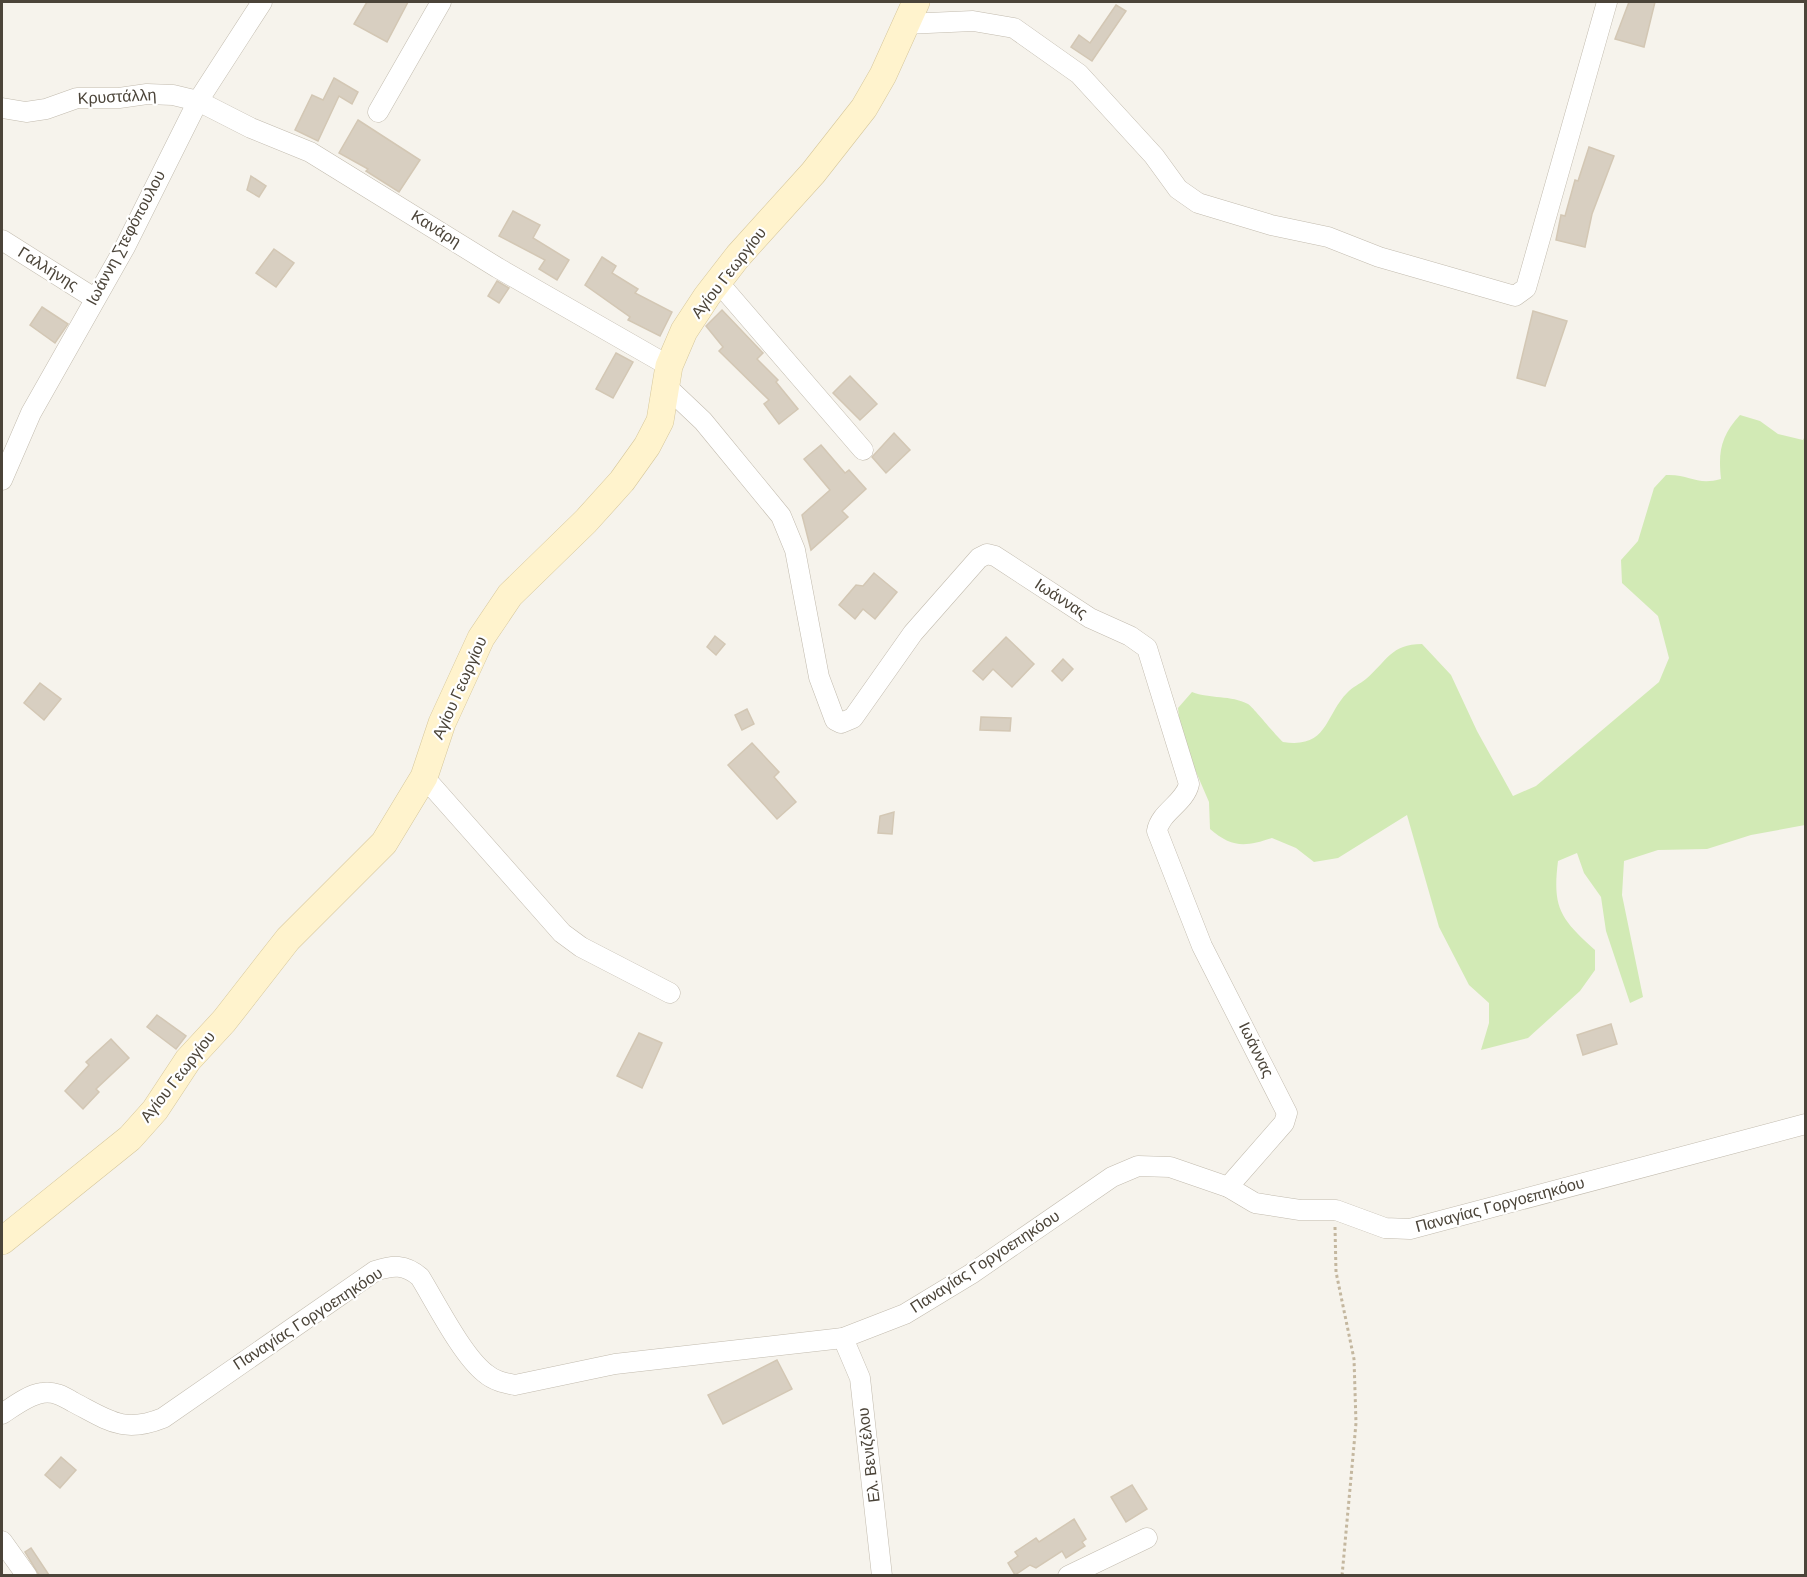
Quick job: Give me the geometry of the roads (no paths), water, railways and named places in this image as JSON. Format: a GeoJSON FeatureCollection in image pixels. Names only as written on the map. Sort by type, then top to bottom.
{"type":"FeatureCollection","features":[{"type":"Feature","properties":{"kind":"street","name":"Ιωάννη Στεφόπουλου"},"geometry":{"type":"LineString","coordinates":[[2,480],[6,459],[94,298],[125,247],[198,100],[262,2]]}},
{"type":"Feature","properties":{"kind":"street"},"geometry":{"type":"LineString","coordinates":[[378,112],[441,2]]}},
{"type":"Feature","properties":{"kind":"street"},"geometry":{"type":"LineString","coordinates":[[910,13],[1014,27],[1079,74],[1154,156],[1179,189],[1198,202],[1271,225],[1329,237],[1378,257],[1515,296],[1526,288],[1607,2]]}},
{"type":"Feature","properties":{"kind":"street","name":"Αγίου Γεωργίου"},"geometry":{"type":"LineString","coordinates":[[2,1241],[104,1160],[155,1110],[188,1060],[224,1021],[288,939],[384,843],[424,777],[442,723],[481,638],[510,595],[586,521],[622,481],[647,446],[660,421],[668,376],[684,331],[718,282],[835,148],[864,108],[883,75],[910,13]]}},
{"type":"Feature","properties":{"kind":"street","name":"Κρυστάλλη"},"geometry":{"type":"LineString","coordinates":[[2,108],[26,112],[46,109],[77,98],[119,98],[147,94],[173,95],[198,100]]}},
{"type":"Feature","properties":{"kind":"street","name":"Κανάρη"},"geometry":{"type":"LineString","coordinates":[[198,100],[251,128],[310,152],[668,376]]}},
{"type":"Feature","properties":{"kind":"street","name":"Γαλλήνης"},"geometry":{"type":"LineString","coordinates":[[2,240],[94,298]]}},
{"type":"Feature","properties":{"kind":"street"},"geometry":{"type":"LineString","coordinates":[[718,282],[863,450]]}},
{"type":"Feature","properties":{"kind":"street","name":"Ιωάννας"},"geometry":{"type":"LineString","coordinates":[[668,376],[781,516],[795,550],[819,677],[835,720],[841,723],[853,718],[914,633],[979,558],[987,554],[995,556],[1090,618],[1130,636],[1147,648],[1189,784],[1185,793],[1160,822],[1157,831],[1202,946],[1287,1113],[1284,1123],[1228,1187]]}},
{"type":"Feature","properties":{"kind":"street"},"geometry":{"type":"LineString","coordinates":[[424,777],[562,933],[581,947],[670,993]]}},
{"type":"Feature","properties":{"kind":"street","name":"Παναγίας Γοργοεπηκόου"},"geometry":{"type":"LineString","coordinates":[[2,1414],[34,1395],[46,1392],[58,1394],[110,1422],[129,1427],[145,1425],[163,1418],[375,1270],[391,1266],[409,1268],[420,1277],[472,1359],[485,1374],[500,1382],[515,1385],[615,1364],[843,1338],[905,1314],[971,1274],[1112,1177],[1138,1166],[1170,1167],[1228,1187],[1255,1203],[1300,1210],[1336,1210],[1385,1228],[1410,1229],[1806,1124]]}},
{"type":"Feature","properties":{"kind":"street","name":"Ελ. Βενιζέλου"},"geometry":{"type":"LineString","coordinates":[[843,1338],[860,1378],[882,1575]]}},
{"type":"Feature","properties":{"kind":"street"},"geometry":{"type":"LineString","coordinates":[[1068,1575],[1147,1538]]}},
{"type":"Feature","properties":{"kind":"street"},"geometry":{"type":"LineString","coordinates":[[2,1541],[27,1575]]}}]}
